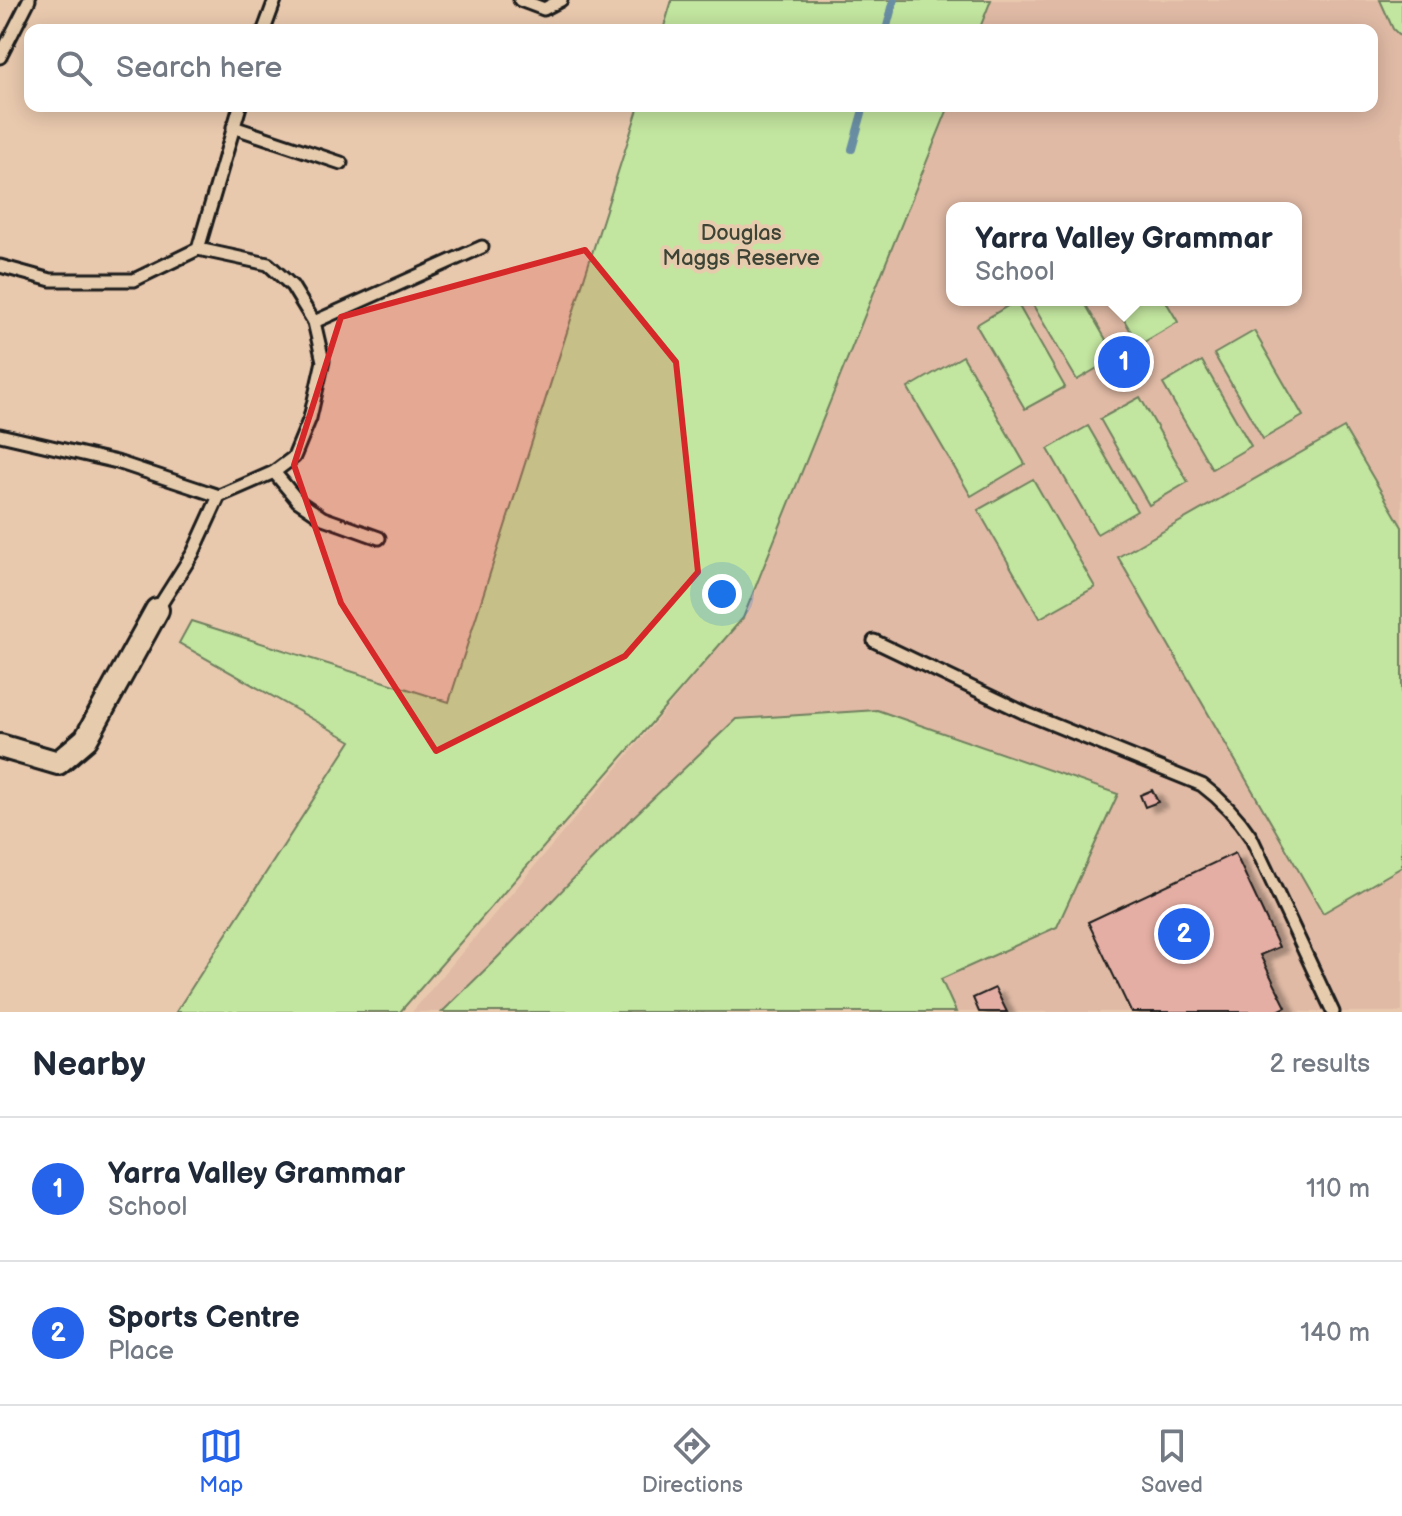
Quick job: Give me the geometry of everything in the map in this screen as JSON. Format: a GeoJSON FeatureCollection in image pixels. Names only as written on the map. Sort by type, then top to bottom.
{"type":"FeatureCollection","features":[{"type":"Feature","properties":{"kind":"street"},"geometry":{"type":"LineString","coordinates":[[0,746],[58,763],[86,739],[157,610]]}},
{"type":"Feature","properties":{"kind":"lane"},"geometry":{"type":"LineString","coordinates":[[0,57],[29,0]]}},
{"type":"Feature","properties":{"kind":"lane"},"geometry":{"type":"LineString","coordinates":[[266,24],[275,0]]}},
{"type":"Feature","properties":{"kind":"lane"},"geometry":{"type":"LineString","coordinates":[[520,0],[544,9],[561,0]]}},
{"type":"Feature","properties":{"kind":"lane"},"geometry":{"type":"LineString","coordinates":[[198,249],[238,112]]}},
{"type":"Feature","properties":{"kind":"lane"},"geometry":{"type":"LineString","coordinates":[[233,127],[341,163]]}},
{"type":"Feature","properties":{"kind":"lane"},"geometry":{"type":"LineString","coordinates":[[314,322],[482,247]]}},
{"type":"Feature","properties":{"kind":"lane"},"geometry":{"type":"LineString","coordinates":[[0,266],[51,280],[134,280],[198,249],[268,264],[292,286],[314,322],[323,361],[310,418],[294,457],[274,472],[219,496],[193,553],[157,610]]}},
{"type":"Feature","properties":{"kind":"lane"},"geometry":{"type":"LineString","coordinates":[[0,435],[117,462],[219,496]]}},
{"type":"Feature","properties":{"kind":"lane"},"geometry":{"type":"LineString","coordinates":[[274,472],[298,501],[323,518],[379,538]]}},
{"type":"Feature","properties":{"kind":"lane"},"geometry":{"type":"LineString","coordinates":[[874,641],[1025,713],[1202,785],[1223,801],[1251,837],[1333,1012]]}},
{"type":"Feature","properties":{"kind":"highlighted area"},"geometry":{"type":"Polygon","coordinates":[[[585,250],[676,362],[698,572],[625,656],[436,751],[341,603],[294,465],[341,317],[585,250]]]}},
{"type":"Feature","properties":{"kind":"shaded area"},"geometry":{"type":"Polygon","coordinates":[[[991,0],[1402,0],[1402,1012],[412,1012],[743,618],[947,112],[1378,112],[1378,24],[981,24],[991,0]]]}},
{"type":"Feature","properties":{"kind":"green space"},"geometry":{"type":"Polygon","coordinates":[[[672,0],[991,0],[981,24],[665,24],[672,0]]]}},
{"type":"Feature","properties":{"kind":"green space"},"geometry":{"type":"Polygon","coordinates":[[[1380,0],[1402,0],[1402,38],[1393,29],[1380,0]]]}},
{"type":"Feature","properties":{"kind":"green space","name":"Douglas Maggs Reserve"},"geometry":{"type":"Polygon","coordinates":[[[637,112],[947,112],[743,618],[400,1012],[176,1012],[351,741],[179,643],[191,621],[449,702],[637,112]]]}},
{"type":"Feature","properties":{"kind":"green space"},"geometry":{"type":"Polygon","coordinates":[[[1008,306],[1019,306],[1065,387],[1025,409],[976,325],[1008,306]]]}},
{"type":"Feature","properties":{"kind":"green space"},"geometry":{"type":"Polygon","coordinates":[[[1034,306],[1086,306],[1116,357],[1077,380],[1034,306]]]}},
{"type":"Feature","properties":{"kind":"green space"},"geometry":{"type":"Polygon","coordinates":[[[1116,306],[1169,306],[1178,322],[1139,345],[1116,306]]]}},
{"type":"Feature","properties":{"kind":"green space"},"geometry":{"type":"Polygon","coordinates":[[[1254,331],[1303,416],[1263,439],[1214,354],[1254,331]]]}},
{"type":"Feature","properties":{"kind":"green space"},"geometry":{"type":"Polygon","coordinates":[[[963,356],[1025,464],[971,496],[908,388],[963,356]]]}},
{"type":"Feature","properties":{"kind":"green space"},"geometry":{"type":"Polygon","coordinates":[[[1202,361],[1251,446],[1212,469],[1163,384],[1202,361]]]}},
{"type":"Feature","properties":{"kind":"green space"},"geometry":{"type":"Polygon","coordinates":[[[1140,397],[1188,482],[1149,505],[1100,419],[1140,397]]]}},
{"type":"Feature","properties":{"kind":"green space"},"geometry":{"type":"Polygon","coordinates":[[[1088,426],[1137,511],[1097,534],[1048,449],[1088,426]]]}},
{"type":"Feature","properties":{"kind":"green space"},"geometry":{"type":"Polygon","coordinates":[[[1344,428],[1402,527],[1402,867],[1323,913],[1118,557],[1344,428]]]}},
{"type":"Feature","properties":{"kind":"green space"},"geometry":{"type":"Polygon","coordinates":[[[1033,479],[1095,587],[1040,618],[978,510],[1033,479]]]}},
{"type":"Feature","properties":{"kind":"green space"},"geometry":{"type":"Polygon","coordinates":[[[877,710],[1118,794],[1057,927],[941,979],[956,1012],[442,1012],[627,823],[736,719],[877,710]]]}},
{"type":"Feature","properties":{"kind":"building"},"geometry":{"type":"Polygon","coordinates":[[[1152,790],[1158,802],[1145,807],[1140,795],[1152,790]]]}},
{"type":"Feature","properties":{"kind":"building"},"geometry":{"type":"Polygon","coordinates":[[[1235,853],[1279,947],[1260,955],[1286,1007],[1276,1012],[1131,1012],[1088,922],[1235,853]]]}},
{"type":"Feature","properties":{"kind":"building"},"geometry":{"type":"Polygon","coordinates":[[[995,988],[1007,1012],[979,1012],[973,998],[995,988]]]}},
{"type":"Feature","properties":{"kind":"waterway"},"geometry":{"type":"LineString","coordinates":[[888,24],[894,0]]}},
{"type":"Feature","properties":{"kind":"waterway"},"geometry":{"type":"LineString","coordinates":[[852,149],[862,112]]}},
{"type":"Feature","properties":{"kind":"place","name":"Yarra Valley Grammar"},"geometry":{"type":"Point","coordinates":[1124,362]}},
{"type":"Feature","properties":{"kind":"place","name":"Sports Centre"},"geometry":{"type":"Point","coordinates":[1184,934]}}]}
